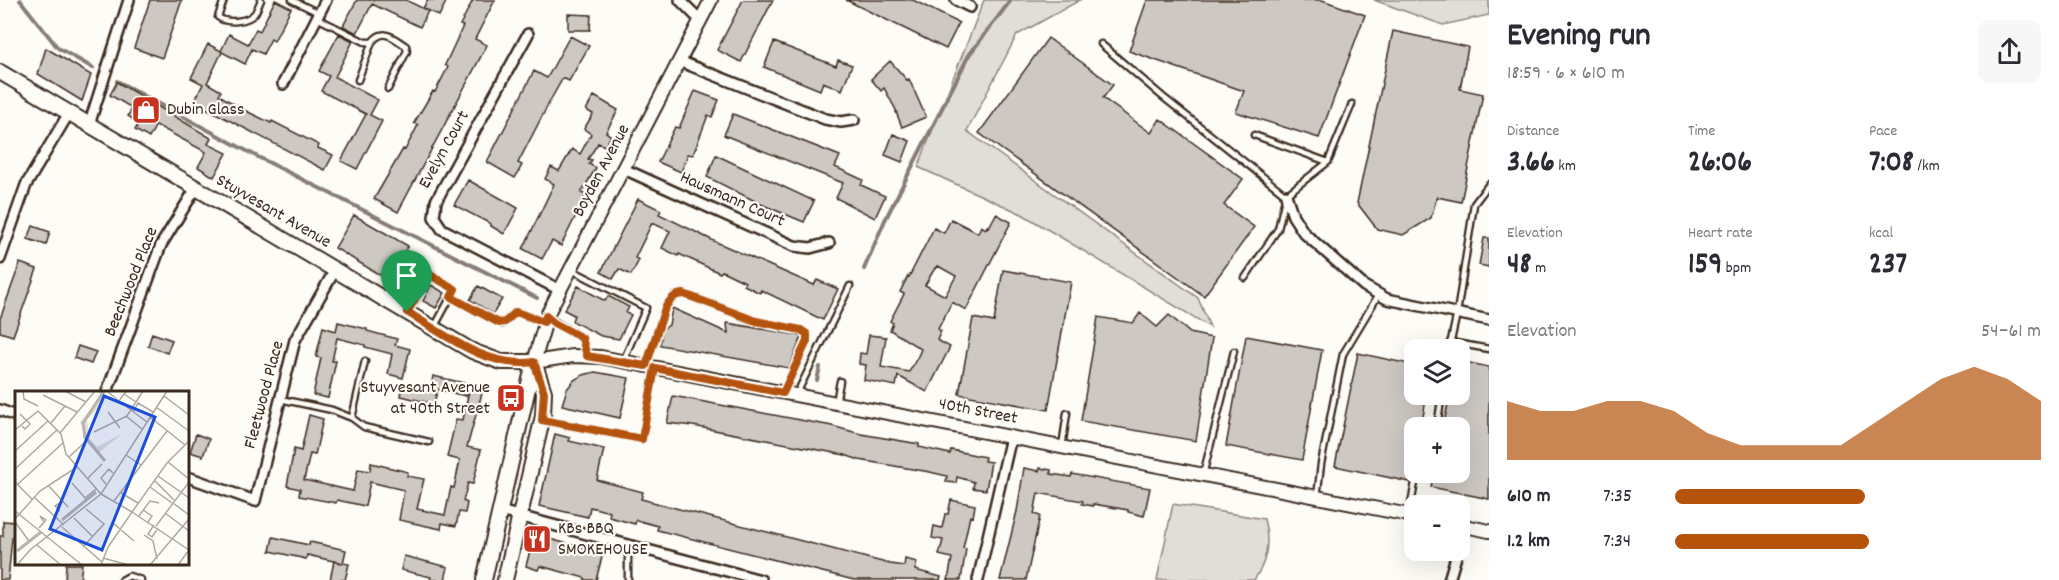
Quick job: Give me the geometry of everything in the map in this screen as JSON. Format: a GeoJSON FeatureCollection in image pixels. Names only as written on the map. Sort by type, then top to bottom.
{"type":"FeatureCollection","features":[{"type":"Feature","properties":{"kind":"main road","name":"Stuyvesant Avenue"},"geometry":{"type":"LineString","coordinates":[[0,72],[487,357],[513,363],[534,362]]}},
{"type":"Feature","properties":{"kind":"main road"},"geometry":{"type":"LineString","coordinates":[[505,580],[542,420],[544,392],[534,362]]}},
{"type":"Feature","properties":{"kind":"main road"},"geometry":{"type":"LineString","coordinates":[[484,580],[534,362]]}},
{"type":"Feature","properties":{"kind":"street"},"geometry":{"type":"LineString","coordinates":[[89,125],[129,0]]}},
{"type":"Feature","properties":{"kind":"street"},"geometry":{"type":"LineString","coordinates":[[283,84],[326,0]]}},
{"type":"Feature","properties":{"kind":"street"},"geometry":{"type":"LineString","coordinates":[[680,0],[700,20]]}},
{"type":"Feature","properties":{"kind":"street","name":"Boyden Avenue"},"geometry":{"type":"LineString","coordinates":[[534,362],[545,319],[711,0]]}},
{"type":"Feature","properties":{"kind":"street"},"geometry":{"type":"LineString","coordinates":[[956,0],[970,7]]}},
{"type":"Feature","properties":{"kind":"street","name":"Evelyn Court"},"geometry":{"type":"LineString","coordinates":[[528,34],[436,201],[434,217],[442,229],[560,290]]}},
{"type":"Feature","properties":{"kind":"street"},"geometry":{"type":"LineString","coordinates":[[680,61],[825,119],[841,122],[854,120]]}},
{"type":"Feature","properties":{"kind":"street"},"geometry":{"type":"LineString","coordinates":[[0,259],[26,185],[69,113]]}},
{"type":"Feature","properties":{"kind":"street","name":"Hausmann Court"},"geometry":{"type":"LineString","coordinates":[[624,169],[794,246],[810,248],[829,243]]}},
{"type":"Feature","properties":{"kind":"street","name":"Beechwood Place"},"geometry":{"type":"LineString","coordinates":[[108,391],[161,245],[196,188]]}},
{"type":"Feature","properties":{"kind":"street"},"geometry":{"type":"LineString","coordinates":[[1286,195],[1293,216],[1304,233],[1364,286],[1388,299],[1489,320]]}},
{"type":"Feature","properties":{"kind":"street","name":"Fleetwood Place"},"geometry":{"type":"LineString","coordinates":[[189,477],[255,501],[295,340],[335,270]]}},
{"type":"Feature","properties":{"kind":"street","name":"40th Street"},"geometry":{"type":"LineString","coordinates":[[534,362],[587,356],[623,362],[1404,513]]}},
{"type":"Feature","properties":{"kind":"street"},"geometry":{"type":"LineString","coordinates":[[0,410],[15,416]]}},
{"type":"Feature","properties":{"kind":"street"},"geometry":{"type":"LineString","coordinates":[[978,580],[1011,437]]}},
{"type":"Feature","properties":{"kind":"street"},"geometry":{"type":"LineString","coordinates":[[500,511],[761,580]]}},
{"type":"Feature","properties":{"kind":"street"},"geometry":{"type":"LineString","coordinates":[[1470,527],[1489,531]]}},
{"type":"Feature","properties":{"kind":"street"},"geometry":{"type":"LineString","coordinates":[[1449,580],[1455,561]]}},
{"type":"Feature","properties":{"kind":"lane"},"geometry":{"type":"LineString","coordinates":[[224,0],[218,17],[223,21],[245,20],[254,14],[261,0]]}},
{"type":"Feature","properties":{"kind":"lane"},"geometry":{"type":"LineString","coordinates":[[292,0],[364,42],[372,42]]}},
{"type":"Feature","properties":{"kind":"lane"},"geometry":{"type":"LineString","coordinates":[[358,80],[372,42],[378,35],[383,34],[406,46],[407,51],[388,88]]}},
{"type":"Feature","properties":{"kind":"lane"},"geometry":{"type":"LineString","coordinates":[[1101,44],[1163,97],[1286,195]]}},
{"type":"Feature","properties":{"kind":"lane"},"geometry":{"type":"LineString","coordinates":[[1245,278],[1278,229],[1286,195],[1328,162],[1352,104]]}},
{"type":"Feature","properties":{"kind":"lane"},"geometry":{"type":"LineString","coordinates":[[1254,135],[1328,162]]}},
{"type":"Feature","properties":{"kind":"lane"},"geometry":{"type":"LineString","coordinates":[[1451,339],[1474,204],[1489,184]]}},
{"type":"Feature","properties":{"kind":"lane"},"geometry":{"type":"LineString","coordinates":[[571,269],[646,308],[623,362]]}},
{"type":"Feature","properties":{"kind":"lane"},"geometry":{"type":"LineString","coordinates":[[407,312],[430,275],[455,289],[434,328]]}},
{"type":"Feature","properties":{"kind":"lane"},"geometry":{"type":"LineString","coordinates":[[796,395],[850,286]]}},
{"type":"Feature","properties":{"kind":"lane"},"geometry":{"type":"LineString","coordinates":[[542,420],[642,439],[651,367],[665,308],[670,300],[679,294],[756,321],[807,334],[807,341],[783,393]]}},
{"type":"Feature","properties":{"kind":"lane"},"geometry":{"type":"LineString","coordinates":[[1317,497],[1321,464],[1343,354],[1379,294]]}},
{"type":"Feature","properties":{"kind":"lane"},"geometry":{"type":"LineString","coordinates":[[451,297],[499,323],[505,322],[516,312],[545,319],[582,338],[587,356]]}},
{"type":"Feature","properties":{"kind":"lane"},"geometry":{"type":"LineString","coordinates":[[1470,346],[1489,349]]}},
{"type":"Feature","properties":{"kind":"lane"},"geometry":{"type":"LineString","coordinates":[[1203,475],[1234,351]]}},
{"type":"Feature","properties":{"kind":"lane"},"geometry":{"type":"LineString","coordinates":[[352,418],[365,360]]}},
{"type":"Feature","properties":{"kind":"lane"},"geometry":{"type":"LineString","coordinates":[[836,403],[840,381]]}},
{"type":"Feature","properties":{"kind":"lane"},"geometry":{"type":"LineString","coordinates":[[280,399],[332,410],[352,418],[364,427],[429,442]]}},
{"type":"Feature","properties":{"kind":"lane"},"geometry":{"type":"LineString","coordinates":[[1062,447],[1067,413]]}},
{"type":"Feature","properties":{"kind":"lane"},"geometry":{"type":"LineString","coordinates":[[627,544],[628,580]]}},
{"type":"Feature","properties":{"kind":"lane"},"geometry":{"type":"LineString","coordinates":[[122,580],[129,576],[141,580]]}},
{"type":"Feature","properties":{"kind":"shaded area"},"geometry":{"type":"Polygon","coordinates":[[[984,0],[1080,0],[1017,35],[967,131],[1198,298],[1210,327],[1022,214],[918,167],[984,0]]]}},
{"type":"Feature","properties":{"kind":"shaded area"},"geometry":{"type":"Polygon","coordinates":[[[1374,0],[1489,0],[1489,15],[1443,25],[1374,0]]]}},
{"type":"Feature","properties":{"kind":"shaded area"},"geometry":{"type":"Polygon","coordinates":[[[1173,504],[1264,519],[1267,535],[1265,558],[1254,580],[1157,580],[1173,504]]]}},
{"type":"Feature","properties":{"kind":"building"},"geometry":{"type":"Polygon","coordinates":[[[150,0],[182,0],[162,58],[134,48],[150,0]]]}},
{"type":"Feature","properties":{"kind":"building"},"geometry":{"type":"Polygon","coordinates":[[[275,0],[291,8],[274,41],[271,39],[263,54],[252,49],[245,64],[222,52],[207,83],[221,91],[219,95],[242,109],[271,123],[272,121],[319,145],[318,148],[333,155],[325,170],[194,102],[203,84],[191,78],[208,44],[221,51],[229,34],[248,44],[256,29],[260,31],[275,0]]]}},
{"type":"Feature","properties":{"kind":"building"},"geometry":{"type":"Polygon","coordinates":[[[357,0],[406,0],[428,11],[420,27],[372,4],[357,33],[343,26],[357,0]]]}},
{"type":"Feature","properties":{"kind":"building"},"geometry":{"type":"Polygon","coordinates":[[[428,0],[447,0],[439,16],[423,8],[428,0]]]}},
{"type":"Feature","properties":{"kind":"building"},"geometry":{"type":"Polygon","coordinates":[[[473,0],[495,0],[475,39],[487,45],[398,212],[374,199],[403,149],[405,150],[418,125],[414,123],[433,91],[435,92],[448,67],[445,65],[463,26],[460,25],[473,0]]]}},
{"type":"Feature","properties":{"kind":"building"},"geometry":{"type":"Polygon","coordinates":[[[743,0],[773,0],[741,62],[717,50],[743,0]]]}},
{"type":"Feature","properties":{"kind":"building"},"geometry":{"type":"Polygon","coordinates":[[[846,0],[913,0],[959,23],[946,49],[846,0]]]}},
{"type":"Feature","properties":{"kind":"building"},"geometry":{"type":"Polygon","coordinates":[[[1147,0],[1322,0],[1365,15],[1319,138],[1236,112],[1244,91],[1129,51],[1147,0]]]}},
{"type":"Feature","properties":{"kind":"building"},"geometry":{"type":"Polygon","coordinates":[[[568,14],[591,15],[590,30],[568,30],[568,14]]]}},
{"type":"Feature","properties":{"kind":"building"},"geometry":{"type":"Polygon","coordinates":[[[1393,31],[1468,47],[1460,89],[1483,94],[1461,202],[1437,197],[1431,218],[1403,235],[1377,229],[1357,203],[1393,31]]]}},
{"type":"Feature","properties":{"kind":"building"},"geometry":{"type":"Polygon","coordinates":[[[339,34],[353,41],[335,77],[378,100],[370,115],[382,121],[357,169],[341,161],[366,114],[321,91],[329,76],[319,71],[339,34]]]}},
{"type":"Feature","properties":{"kind":"building"},"geometry":{"type":"Polygon","coordinates":[[[570,36],[589,46],[569,81],[563,78],[551,99],[518,163],[522,165],[515,178],[487,162],[534,71],[547,78],[570,36]]]}},
{"type":"Feature","properties":{"kind":"building"},"geometry":{"type":"Polygon","coordinates":[[[1048,38],[1113,85],[1103,98],[1151,133],[1160,119],[1243,179],[1224,205],[1254,227],[1204,296],[979,133],[1048,38]]]}},
{"type":"Feature","properties":{"kind":"building"},"geometry":{"type":"Polygon","coordinates":[[[774,42],[836,66],[838,60],[852,65],[842,90],[823,82],[820,90],[764,67],[774,42]]]}},
{"type":"Feature","properties":{"kind":"building"},"geometry":{"type":"Polygon","coordinates":[[[46,48],[91,75],[82,101],[38,74],[46,48]]]}},
{"type":"Feature","properties":{"kind":"building"},"geometry":{"type":"Polygon","coordinates":[[[890,61],[907,80],[909,79],[926,117],[902,127],[884,88],[881,91],[871,79],[890,61]]]}},
{"type":"Feature","properties":{"kind":"building"},"geometry":{"type":"Polygon","coordinates":[[[117,82],[211,138],[208,144],[227,153],[214,177],[198,167],[206,152],[156,125],[149,138],[135,130],[139,123],[128,116],[132,108],[110,95],[117,82]]]}},
{"type":"Feature","properties":{"kind":"building"},"geometry":{"type":"Polygon","coordinates":[[[695,91],[719,100],[712,117],[708,115],[693,155],[688,154],[681,172],[658,162],[675,127],[679,128],[695,91]]]}},
{"type":"Feature","properties":{"kind":"building"},"geometry":{"type":"Polygon","coordinates":[[[594,96],[618,110],[606,132],[611,136],[605,146],[598,143],[588,159],[592,160],[589,164],[596,168],[581,193],[586,195],[561,246],[552,241],[542,259],[523,249],[554,184],[545,179],[551,167],[559,171],[572,149],[580,154],[591,134],[584,129],[593,114],[586,110],[594,96]]]}},
{"type":"Feature","properties":{"kind":"building"},"geometry":{"type":"Polygon","coordinates":[[[733,114],[840,156],[835,167],[863,180],[861,185],[885,196],[875,218],[836,198],[843,183],[724,135],[733,114]]]}},
{"type":"Feature","properties":{"kind":"building"},"geometry":{"type":"Polygon","coordinates":[[[893,134],[910,141],[902,162],[885,155],[893,134]]]}},
{"type":"Feature","properties":{"kind":"building"},"geometry":{"type":"Polygon","coordinates":[[[716,155],[814,201],[804,222],[763,205],[707,177],[716,155]]]}},
{"type":"Feature","properties":{"kind":"building"},"geometry":{"type":"Polygon","coordinates":[[[468,180],[518,208],[504,234],[491,224],[454,205],[468,180]]]}},
{"type":"Feature","properties":{"kind":"building"},"geometry":{"type":"Polygon","coordinates":[[[638,199],[661,210],[659,214],[716,242],[814,285],[817,280],[838,289],[823,320],[761,290],[760,293],[744,285],[745,282],[722,271],[720,273],[662,248],[670,231],[652,223],[635,258],[639,260],[631,275],[619,269],[613,279],[601,272],[638,199]]]}},
{"type":"Feature","properties":{"kind":"building"},"geometry":{"type":"Polygon","coordinates":[[[996,214],[1011,222],[966,310],[952,302],[938,329],[941,331],[937,340],[950,347],[927,392],[898,376],[896,386],[864,380],[866,365],[859,364],[860,353],[866,354],[869,335],[886,337],[881,367],[909,372],[918,356],[921,349],[890,330],[893,323],[890,321],[904,294],[900,292],[934,228],[944,233],[951,219],[978,233],[981,226],[986,229],[987,226],[989,227],[996,214]],[[938,266],[925,285],[945,296],[956,276],[938,266]]]}},
{"type":"Feature","properties":{"kind":"building"},"geometry":{"type":"Polygon","coordinates":[[[354,215],[408,246],[388,280],[335,248],[354,215]]]}},
{"type":"Feature","properties":{"kind":"building"},"geometry":{"type":"Polygon","coordinates":[[[33,226],[50,232],[46,245],[28,239],[33,226]]]}},
{"type":"Feature","properties":{"kind":"building"},"geometry":{"type":"Polygon","coordinates":[[[1484,238],[1489,238],[1489,267],[1479,265],[1484,238]]]}},
{"type":"Feature","properties":{"kind":"building"},"geometry":{"type":"Polygon","coordinates":[[[20,263],[37,269],[13,336],[0,332],[0,319],[20,263]]]}},
{"type":"Feature","properties":{"kind":"building"},"geometry":{"type":"Polygon","coordinates":[[[1003,270],[1071,282],[1048,410],[959,394],[973,318],[994,322],[1003,270]]]}},
{"type":"Feature","properties":{"kind":"building"},"geometry":{"type":"Polygon","coordinates":[[[431,285],[445,293],[436,308],[423,301],[431,285]]]}},
{"type":"Feature","properties":{"kind":"building"},"geometry":{"type":"Polygon","coordinates":[[[478,286],[502,299],[493,314],[470,300],[478,286]]]}},
{"type":"Feature","properties":{"kind":"building"},"geometry":{"type":"Polygon","coordinates":[[[578,286],[605,301],[608,296],[629,307],[626,313],[631,315],[619,339],[601,336],[572,321],[574,315],[564,310],[578,286]]]}},
{"type":"Feature","properties":{"kind":"building"},"geometry":{"type":"Polygon","coordinates":[[[672,308],[728,333],[727,323],[802,336],[789,368],[660,345],[663,329],[669,325],[672,308]]]}},
{"type":"Feature","properties":{"kind":"building"},"geometry":{"type":"Polygon","coordinates":[[[1140,313],[1157,327],[1169,315],[1190,333],[1212,338],[1196,441],[1081,421],[1098,317],[1133,323],[1140,313]]]}},
{"type":"Feature","properties":{"kind":"building"},"geometry":{"type":"Polygon","coordinates":[[[338,322],[397,339],[395,345],[410,349],[403,378],[388,374],[392,354],[337,338],[332,361],[336,361],[328,398],[313,395],[321,358],[316,357],[323,327],[336,331],[338,322]]]}},
{"type":"Feature","properties":{"kind":"building"},"geometry":{"type":"Polygon","coordinates":[[[152,333],[172,340],[167,353],[148,346],[152,333]]]}},
{"type":"Feature","properties":{"kind":"building"},"geometry":{"type":"Polygon","coordinates":[[[1246,336],[1322,350],[1302,460],[1226,446],[1246,336]]]}},
{"type":"Feature","properties":{"kind":"building"},"geometry":{"type":"Polygon","coordinates":[[[78,346],[96,352],[91,364],[74,358],[78,346]]]}},
{"type":"Feature","properties":{"kind":"building"},"geometry":{"type":"Polygon","coordinates":[[[1358,353],[1404,363],[1404,405],[1425,405],[1423,417],[1404,417],[1404,481],[1335,466],[1358,353]]]}},
{"type":"Feature","properties":{"kind":"building"},"geometry":{"type":"Polygon","coordinates":[[[1470,363],[1489,367],[1489,499],[1431,487],[1432,483],[1470,483],[1470,417],[1445,417],[1448,405],[1470,405],[1470,363]]]}},
{"type":"Feature","properties":{"kind":"building"},"geometry":{"type":"Polygon","coordinates":[[[595,372],[629,378],[620,418],[562,405],[567,389],[574,380],[595,372]]]}},
{"type":"Feature","properties":{"kind":"building"},"geometry":{"type":"Polygon","coordinates":[[[433,376],[469,384],[466,396],[431,388],[433,376]]]}},
{"type":"Feature","properties":{"kind":"building"},"geometry":{"type":"Polygon","coordinates":[[[403,384],[437,391],[434,404],[401,396],[403,384]]]}},
{"type":"Feature","properties":{"kind":"building"},"geometry":{"type":"Polygon","coordinates":[[[469,390],[482,393],[467,447],[481,450],[473,484],[468,483],[463,501],[467,503],[465,513],[459,512],[456,526],[442,523],[441,529],[399,520],[404,490],[370,482],[365,506],[299,496],[300,489],[287,486],[294,449],[301,451],[309,415],[323,419],[315,455],[310,454],[304,480],[353,491],[358,469],[370,471],[371,463],[408,472],[407,476],[424,479],[417,509],[445,515],[460,460],[447,457],[456,419],[463,420],[469,390]]]}},
{"type":"Feature","properties":{"kind":"building"},"geometry":{"type":"Polygon","coordinates":[[[673,396],[919,444],[919,447],[950,454],[951,450],[985,457],[984,461],[991,462],[986,490],[973,488],[974,482],[957,477],[956,483],[946,482],[947,476],[930,472],[693,426],[667,423],[673,396]]]}},
{"type":"Feature","properties":{"kind":"building"},"geometry":{"type":"Polygon","coordinates":[[[196,434],[209,439],[203,456],[190,452],[196,434]]]}},
{"type":"Feature","properties":{"kind":"building"},"geometry":{"type":"Polygon","coordinates":[[[555,434],[570,438],[569,441],[604,449],[597,480],[643,492],[641,499],[890,564],[904,566],[905,559],[917,562],[915,570],[941,577],[940,580],[854,580],[657,530],[658,526],[636,520],[635,524],[609,517],[610,512],[590,507],[588,517],[539,506],[555,434]]]}},
{"type":"Feature","properties":{"kind":"building"},"geometry":{"type":"Polygon","coordinates":[[[1024,468],[1039,471],[1040,468],[1051,470],[1051,474],[1071,477],[1072,474],[1150,488],[1144,516],[1128,512],[1128,510],[1082,504],[1083,501],[1038,493],[1034,514],[1040,516],[1026,580],[1000,580],[1017,511],[1024,468]]]}},
{"type":"Feature","properties":{"kind":"building"},"geometry":{"type":"Polygon","coordinates":[[[951,500],[975,505],[973,517],[970,516],[963,548],[966,549],[961,580],[948,580],[952,558],[939,555],[943,540],[932,538],[934,526],[942,528],[951,500]]]}},
{"type":"Feature","properties":{"kind":"building"},"geometry":{"type":"Polygon","coordinates":[[[3,521],[15,522],[15,539],[12,538],[8,580],[0,580],[0,536],[3,536],[3,521]]]}},
{"type":"Feature","properties":{"kind":"building"},"geometry":{"type":"Polygon","coordinates":[[[534,535],[603,553],[596,580],[585,580],[585,578],[540,566],[538,570],[526,566],[534,535]]]}},
{"type":"Feature","properties":{"kind":"building"},"geometry":{"type":"Polygon","coordinates":[[[273,537],[346,550],[343,563],[349,564],[345,580],[330,580],[334,561],[307,555],[306,559],[270,551],[273,537]]]}},
{"type":"Feature","properties":{"kind":"building"},"geometry":{"type":"Polygon","coordinates":[[[404,556],[448,567],[445,580],[430,580],[431,577],[401,570],[404,556]]]}},
{"type":"Feature","properties":{"kind":"building"},"geometry":{"type":"Polygon","coordinates":[[[66,565],[82,565],[80,580],[65,580],[66,565]]]}},
{"type":"Feature","properties":{"kind":"waterway"},"geometry":{"type":"LineString","coordinates":[[20,0],[58,48],[93,68]]}},
{"type":"Feature","properties":{"kind":"waterway"},"geometry":{"type":"LineString","coordinates":[[864,269],[885,220],[969,55],[1011,0]]}},
{"type":"Feature","properties":{"kind":"waterway"},"geometry":{"type":"LineString","coordinates":[[117,81],[258,157],[537,298]]}},
{"type":"Feature","properties":{"kind":"waterway"},"geometry":{"type":"LineString","coordinates":[[817,380],[820,367]]}},
{"type":"Feature","properties":{"kind":"place","name":"Dubin Glass"},"geometry":{"type":"Point","coordinates":[146,110]}},
{"type":"Feature","properties":{"kind":"place","name":"Stuyvesant Avenue at 40th Street"},"geometry":{"type":"Point","coordinates":[511,398]}},
{"type":"Feature","properties":{"kind":"place","name":"KBs BBQ SMOKEHOUSE"},"geometry":{"type":"Point","coordinates":[537,539]}},
{"type":"Feature","properties":{"kind":"route"},"geometry":{"type":"LineString","coordinates":[[430,275],[455,289],[451,297],[499,323],[502,324],[516,312],[544,322],[546,316],[554,323],[582,338],[587,356],[646,366],[665,308],[674,296],[679,294],[756,321],[801,330],[807,334],[807,341],[783,393],[655,368],[642,439],[542,420],[545,405],[544,392],[534,362],[501,362],[487,357],[472,351],[407,312],[430,275]]}}]}
